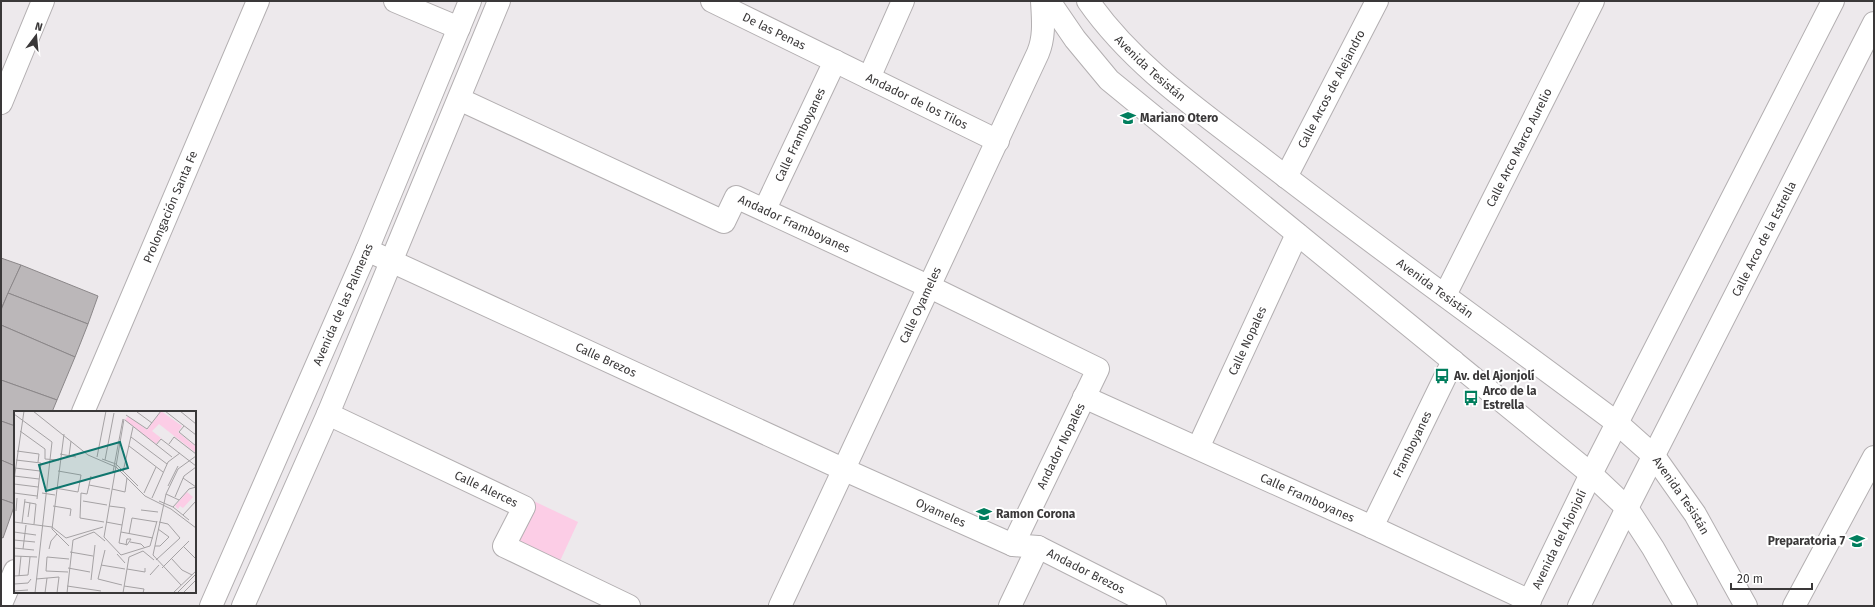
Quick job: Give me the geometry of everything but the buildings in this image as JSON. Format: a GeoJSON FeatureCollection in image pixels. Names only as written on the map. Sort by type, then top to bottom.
{"type":"FeatureCollection","features":[{"type":"Feature","properties":{"kind":"street"},"geometry":{"type":"LineString","coordinates":[[1,103],[43,1]]}},
{"type":"Feature","properties":{"kind":"street","name":"Prolongación Santa Fe"},"geometry":{"type":"LineString","coordinates":[[83,411],[258,1]]}},
{"type":"Feature","properties":{"kind":"street"},"geometry":{"type":"LineString","coordinates":[[395,1],[459,28]]}},
{"type":"Feature","properties":{"kind":"street","name":"Avenida de las Palmeras"},"geometry":{"type":"LineString","coordinates":[[216,604],[367,250],[470,1]]}},
{"type":"Feature","properties":{"kind":"street"},"geometry":{"type":"LineString","coordinates":[[243,606],[328,414],[499,1]]}},
{"type":"Feature","properties":{"kind":"street","name":"De las Penas"},"geometry":{"type":"LineString","coordinates":[[712,1],[835,61]]}},
{"type":"Feature","properties":{"kind":"street"},"geometry":{"type":"LineString","coordinates":[[869,78],[903,1]]}},
{"type":"Feature","properties":{"kind":"street","name":"Calle Oyameles"},"geometry":{"type":"LineString","coordinates":[[780,606],[845,470],[1042,44],[1042,1]]}},
{"type":"Feature","properties":{"kind":"street"},"geometry":{"type":"LineString","coordinates":[[1049,1],[1076,39],[1109,80],[1591,474],[1627,508],[1653,548],[1686,606]]}},
{"type":"Feature","properties":{"kind":"street","name":"Avenida Tesistán"},"geometry":{"type":"LineString","coordinates":[[1088,1],[1102,21],[1126,48],[1161,80],[1286,177],[1617,423],[1654,456],[1695,514],[1746,606]]}},
{"type":"Feature","properties":{"kind":"street","name":"Calle Arcos de Alejandro"},"geometry":{"type":"LineString","coordinates":[[1286,177],[1376,1]]}},
{"type":"Feature","properties":{"kind":"street","name":"Calle Arco Marco Aurelio"},"geometry":{"type":"LineString","coordinates":[[1445,295],[1593,1]]}},
{"type":"Feature","properties":{"kind":"street"},"geometry":{"type":"LineString","coordinates":[[1617,423],[1833,1]]}},
{"type":"Feature","properties":{"kind":"street","name":"Calle Arco de la Estrella"},"geometry":{"type":"LineString","coordinates":[[1627,508],[1874,24]]}},
{"type":"Feature","properties":{"kind":"street","name":"Andador de los Tilos"},"geometry":{"type":"LineString","coordinates":[[835,61],[998,141]]}},
{"type":"Feature","properties":{"kind":"street","name":"Calle Framboyanes"},"geometry":{"type":"LineString","coordinates":[[765,210],[835,61]]}},
{"type":"Feature","properties":{"kind":"street","name":"Andador Framboyanes"},"geometry":{"type":"LineString","coordinates":[[459,100],[724,222],[736,196],[930,287],[1098,369]]}},
{"type":"Feature","properties":{"kind":"street","name":"Calle Nopales"},"geometry":{"type":"LineString","coordinates":[[1198,448],[1297,234]]}},
{"type":"Feature","properties":{"kind":"street","name":"Calle Brezos"},"geometry":{"type":"LineString","coordinates":[[367,250],[845,470]]}},
{"type":"Feature","properties":{"kind":"street","name":"Framboyanes"},"geometry":{"type":"LineString","coordinates":[[1372,527],[1453,361]]}},
{"type":"Feature","properties":{"kind":"street","name":"Andador Nopales"},"geometry":{"type":"LineString","coordinates":[[1013,545],[1098,369]]}},
{"type":"Feature","properties":{"kind":"street","name":"Calle Framboyanes"},"geometry":{"type":"LineString","coordinates":[[1084,397],[1372,527],[1529,603]]}},
{"type":"Feature","properties":{"kind":"street","name":"Calle Alerces"},"geometry":{"type":"LineString","coordinates":[[328,414],[524,507],[504,546],[629,606]]}},
{"type":"Feature","properties":{"kind":"street","name":"Avenida del Ajonjolí"},"geometry":{"type":"LineString","coordinates":[[1529,603],[1617,423]]}},
{"type":"Feature","properties":{"kind":"street"},"geometry":{"type":"LineString","coordinates":[[1794,606],[1874,458]]}},
{"type":"Feature","properties":{"kind":"street","name":"Oyameles"},"geometry":{"type":"LineString","coordinates":[[845,470],[1013,545],[1038,548]]}},
{"type":"Feature","properties":{"kind":"street"},"geometry":{"type":"LineString","coordinates":[[1579,606],[1627,508]]}},
{"type":"Feature","properties":{"kind":"street"},"geometry":{"type":"LineString","coordinates":[[1010,606],[1038,548]]}},
{"type":"Feature","properties":{"kind":"street","name":"Andador Brezos"},"geometry":{"type":"LineString","coordinates":[[1038,548],[1155,606]]}},
{"type":"Feature","properties":{"kind":"street"},"geometry":{"type":"LineString","coordinates":[[1,604],[14,573]]}},
{"type":"Feature","properties":{"kind":"shaded area"},"geometry":{"type":"Polygon","coordinates":[[[523,496],[578,522],[554,574],[499,549],[523,496]]]}},
{"type":"Feature","properties":{"kind":"place","name":"Mariano Otero"},"geometry":{"type":"Point","coordinates":[1128,118]}},
{"type":"Feature","properties":{"kind":"place","name":"Av. del Ajonjolí"},"geometry":{"type":"Point","coordinates":[1442,376]}},
{"type":"Feature","properties":{"kind":"place","name":"Arco de la Estrella"},"geometry":{"type":"Point","coordinates":[1471,398]}},
{"type":"Feature","properties":{"kind":"place","name":"Ramon Corona"},"geometry":{"type":"Point","coordinates":[984,514]}},
{"type":"Feature","properties":{"kind":"place","name":"Preparatoria 7"},"geometry":{"type":"Point","coordinates":[1857,541]}}]}
